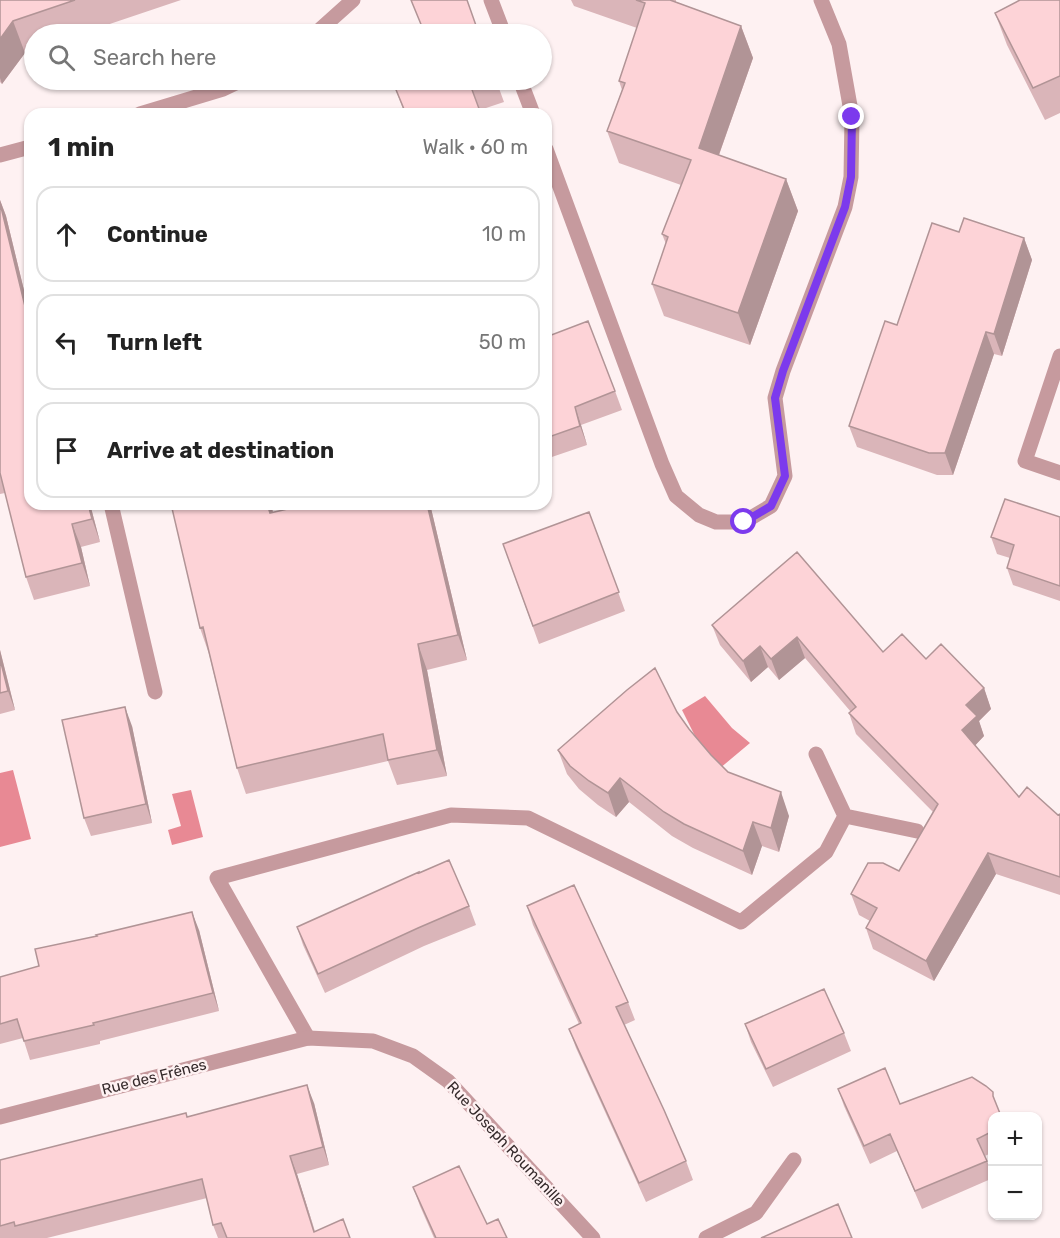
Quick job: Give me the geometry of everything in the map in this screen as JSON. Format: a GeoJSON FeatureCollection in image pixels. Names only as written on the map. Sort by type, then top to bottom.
{"type":"FeatureCollection","features":[{"type":"Feature","properties":{"kind":"street"},"geometry":{"type":"LineString","coordinates":[[326,24],[353,0]]}},
{"type":"Feature","properties":{"kind":"street"},"geometry":{"type":"LineString","coordinates":[[491,0],[500,24]]}},
{"type":"Feature","properties":{"kind":"street"},"geometry":{"type":"LineString","coordinates":[[552,165],[662,464],[676,496],[699,515],[716,522],[744,522],[771,506],[785,476],[775,398],[845,207],[851,177],[852,117],[839,44],[821,0]]}},
{"type":"Feature","properties":{"kind":"street"},"geometry":{"type":"LineString","coordinates":[[160,108],[220,90]]}},
{"type":"Feature","properties":{"kind":"street"},"geometry":{"type":"LineString","coordinates":[[524,90],[531,108]]}},
{"type":"Feature","properties":{"kind":"street"},"geometry":{"type":"LineString","coordinates":[[0,155],[24,151]]}},
{"type":"Feature","properties":{"kind":"street"},"geometry":{"type":"LineString","coordinates":[[1060,356],[1025,461],[1060,473]]}},
{"type":"Feature","properties":{"kind":"street"},"geometry":{"type":"LineString","coordinates":[[112,510],[155,692]]}},
{"type":"Feature","properties":{"kind":"street"},"geometry":{"type":"LineString","coordinates":[[816,754],[845,816]]}},
{"type":"Feature","properties":{"kind":"street"},"geometry":{"type":"LineString","coordinates":[[308,1038],[217,878],[451,814],[528,818],[741,922],[826,852],[845,816]]}},
{"type":"Feature","properties":{"kind":"street"},"geometry":{"type":"LineString","coordinates":[[845,816],[917,831]]}},
{"type":"Feature","properties":{"kind":"street","name":"Rue des Frênes"},"geometry":{"type":"LineString","coordinates":[[0,1117],[308,1038]]}},
{"type":"Feature","properties":{"kind":"street","name":"Rue Joseph Roumanille"},"geometry":{"type":"LineString","coordinates":[[308,1038],[373,1041],[413,1056],[422,1062],[448,1081],[592,1238]]}},
{"type":"Feature","properties":{"kind":"street"},"geometry":{"type":"LineString","coordinates":[[706,1238],[756,1213],[794,1160]]}},
{"type":"Feature","properties":{"kind":"shaded area"},"geometry":{"type":"Polygon","coordinates":[[[705,696],[732,728],[750,743],[719,769],[696,738],[682,710],[705,696]]]}},
{"type":"Feature","properties":{"kind":"shaded area"},"geometry":{"type":"Polygon","coordinates":[[[13,770],[31,839],[0,847],[0,773],[13,770]]]}},
{"type":"Feature","properties":{"kind":"shaded area"},"geometry":{"type":"Polygon","coordinates":[[[191,790],[203,837],[172,845],[168,830],[181,826],[172,794],[191,790]]]}},
{"type":"Feature","properties":{"kind":"building"},"geometry":{"type":"Polygon","coordinates":[[[0,0],[75,0],[13,21],[0,39],[0,0]]]}},
{"type":"Feature","properties":{"kind":"building"},"geometry":{"type":"Polygon","coordinates":[[[411,0],[467,0],[475,24],[421,24],[411,0]]]}},
{"type":"Feature","properties":{"kind":"building"},"geometry":{"type":"Polygon","coordinates":[[[636,0],[670,0],[741,26],[699,148],[786,179],[738,313],[652,284],[668,237],[662,234],[691,160],[607,131],[625,83],[619,81],[645,3],[636,0]]]}},
{"type":"Feature","properties":{"kind":"building"},"geometry":{"type":"Polygon","coordinates":[[[1020,0],[1060,0],[1060,76],[1033,88],[995,13],[1020,0]]]}},
{"type":"Feature","properties":{"kind":"building"},"geometry":{"type":"Polygon","coordinates":[[[396,90],[472,90],[479,108],[404,108],[396,90]]]}},
{"type":"Feature","properties":{"kind":"building"},"geometry":{"type":"Polygon","coordinates":[[[0,203],[24,302],[24,510],[90,510],[92,519],[72,524],[82,563],[26,577],[0,473],[0,203]]]}},
{"type":"Feature","properties":{"kind":"building"},"geometry":{"type":"Polygon","coordinates":[[[964,218],[1024,238],[994,334],[986,332],[945,453],[929,453],[849,426],[885,321],[897,325],[932,223],[959,232],[964,218]]]}},
{"type":"Feature","properties":{"kind":"building"},"geometry":{"type":"Polygon","coordinates":[[[588,321],[615,391],[575,407],[580,426],[552,436],[552,335],[588,321]]]}},
{"type":"Feature","properties":{"kind":"building"},"geometry":{"type":"Polygon","coordinates":[[[1005,499],[1060,517],[1060,586],[1007,568],[1014,545],[991,537],[1005,499]]]}},
{"type":"Feature","properties":{"kind":"building"},"geometry":{"type":"Polygon","coordinates":[[[172,510],[269,510],[270,513],[283,510],[428,510],[458,635],[418,644],[437,750],[388,760],[383,734],[237,768],[203,627],[200,628],[172,510]]]}},
{"type":"Feature","properties":{"kind":"building"},"geometry":{"type":"Polygon","coordinates":[[[589,512],[619,592],[533,626],[503,544],[589,512]]]}},
{"type":"Feature","properties":{"kind":"building"},"geometry":{"type":"Polygon","coordinates":[[[797,552],[883,652],[902,634],[926,659],[941,644],[984,688],[966,705],[977,716],[962,730],[1019,797],[1027,787],[1058,815],[1060,814],[1060,877],[988,853],[926,961],[866,928],[877,908],[851,894],[868,863],[883,863],[899,871],[938,804],[849,713],[856,707],[797,637],[771,659],[760,646],[743,661],[712,625],[797,552]]]}},
{"type":"Feature","properties":{"kind":"building"},"geometry":{"type":"Polygon","coordinates":[[[0,659],[8,691],[0,693],[0,659]]]}},
{"type":"Feature","properties":{"kind":"building"},"geometry":{"type":"Polygon","coordinates":[[[655,668],[677,712],[711,755],[728,772],[781,792],[771,828],[753,822],[743,851],[684,824],[664,812],[620,778],[608,793],[570,766],[558,750],[655,668]]]}},
{"type":"Feature","properties":{"kind":"building"},"geometry":{"type":"Polygon","coordinates":[[[125,707],[146,804],[84,818],[62,720],[125,707]]]}},
{"type":"Feature","properties":{"kind":"building"},"geometry":{"type":"Polygon","coordinates":[[[449,860],[469,906],[318,974],[297,927],[449,860]]]}},
{"type":"Feature","properties":{"kind":"building"},"geometry":{"type":"Polygon","coordinates":[[[574,885],[628,1002],[616,1007],[686,1161],[639,1183],[569,1029],[581,1023],[527,906],[574,885]]]}},
{"type":"Feature","properties":{"kind":"building"},"geometry":{"type":"Polygon","coordinates":[[[192,912],[213,993],[24,1041],[17,1019],[0,1024],[0,977],[39,966],[35,949],[192,912]]]}},
{"type":"Feature","properties":{"kind":"building"},"geometry":{"type":"Polygon","coordinates":[[[824,989],[844,1033],[766,1069],[745,1024],[824,989]]]}},
{"type":"Feature","properties":{"kind":"building"},"geometry":{"type":"Polygon","coordinates":[[[885,1068],[900,1104],[972,1077],[993,1092],[999,1112],[988,1112],[988,1134],[977,1139],[987,1161],[915,1191],[890,1134],[864,1146],[838,1089],[885,1068]]]}},
{"type":"Feature","properties":{"kind":"building"},"geometry":{"type":"Polygon","coordinates":[[[307,1085],[323,1147],[290,1156],[314,1232],[343,1219],[350,1238],[227,1238],[221,1223],[213,1225],[202,1179],[15,1226],[14,1222],[0,1226],[0,1160],[186,1113],[187,1117],[307,1085]]]}},
{"type":"Feature","properties":{"kind":"building"},"geometry":{"type":"Polygon","coordinates":[[[459,1166],[487,1224],[498,1219],[507,1238],[436,1238],[413,1187],[459,1166]]]}},
{"type":"Feature","properties":{"kind":"building"},"geometry":{"type":"Polygon","coordinates":[[[838,1204],[852,1238],[761,1238],[779,1230],[838,1204]]]}},
{"type":"Feature","properties":{"kind":"route"},"geometry":{"type":"LineString","coordinates":[[744,522],[771,506],[785,476],[775,398],[845,207],[851,177],[852,117]]}}]}
